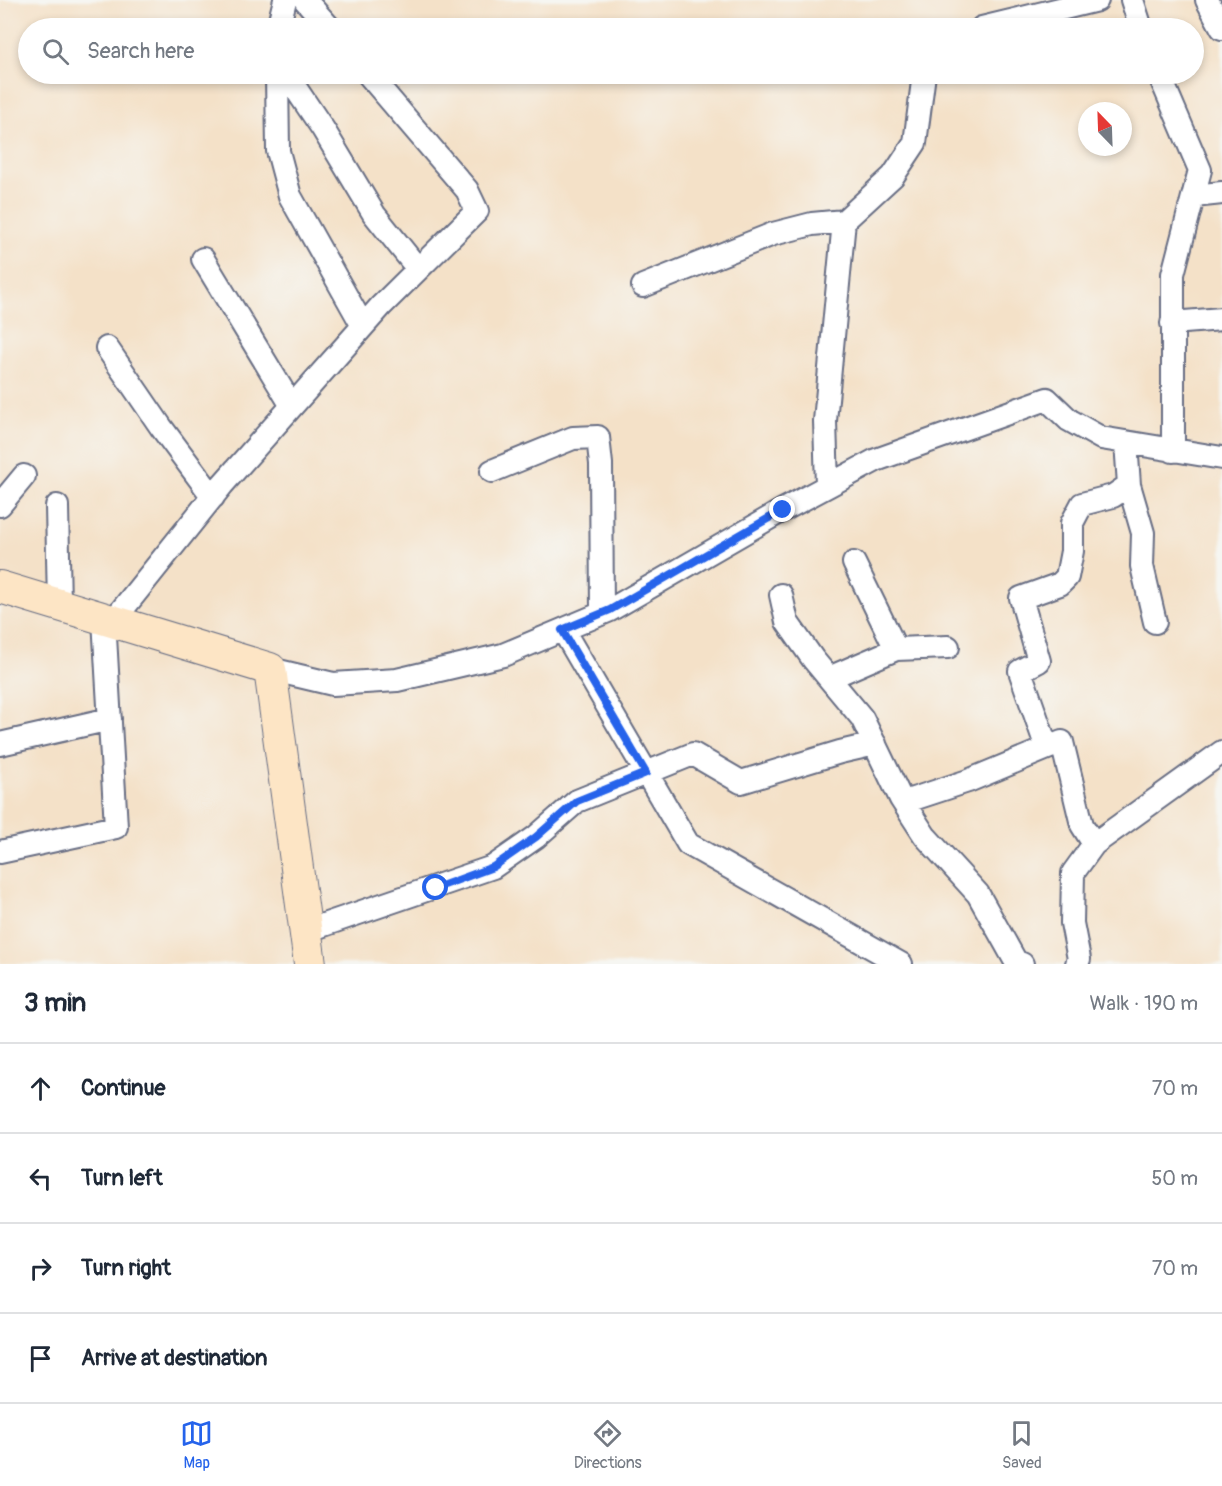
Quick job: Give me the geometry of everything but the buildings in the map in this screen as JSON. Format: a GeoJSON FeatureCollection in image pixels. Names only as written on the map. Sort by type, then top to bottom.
{"type":"FeatureCollection","features":[{"type":"Feature","properties":{"kind":"street"},"geometry":{"type":"LineString","coordinates":[[280,18],[285,0]]}},
{"type":"Feature","properties":{"kind":"street"},"geometry":{"type":"LineString","coordinates":[[305,0],[321,18]]}},
{"type":"Feature","properties":{"kind":"street"},"geometry":{"type":"LineString","coordinates":[[1010,18],[1044,6],[1097,0]]}},
{"type":"Feature","properties":{"kind":"street"},"geometry":{"type":"LineString","coordinates":[[1132,0],[1138,18]]}},
{"type":"Feature","properties":{"kind":"street"},"geometry":{"type":"LineString","coordinates":[[1207,0],[1222,28]]}},
{"type":"Feature","properties":{"kind":"street"},"geometry":{"type":"LineString","coordinates":[[277,84],[278,151],[290,196],[363,326]]}},
{"type":"Feature","properties":{"kind":"street"},"geometry":{"type":"LineString","coordinates":[[293,84],[323,129],[374,214],[418,269]]}},
{"type":"Feature","properties":{"kind":"street"},"geometry":{"type":"LineString","coordinates":[[0,852],[116,827],[110,719],[109,620],[213,496],[363,326],[477,211],[467,190],[377,84]]}},
{"type":"Feature","properties":{"kind":"street"},"geometry":{"type":"LineString","coordinates":[[643,286],[773,234],[812,224],[844,221],[893,176],[915,143],[923,84]]}},
{"type":"Feature","properties":{"kind":"street"},"geometry":{"type":"LineString","coordinates":[[1163,84],[1200,170],[1173,274],[1173,451]]}},
{"type":"Feature","properties":{"kind":"street"},"geometry":{"type":"LineString","coordinates":[[1194,196],[1222,193]]}},
{"type":"Feature","properties":{"kind":"street"},"geometry":{"type":"LineString","coordinates":[[827,486],[825,421],[844,221]]}},
{"type":"Feature","properties":{"kind":"street"},"geometry":{"type":"LineString","coordinates":[[203,259],[292,406]]}},
{"type":"Feature","properties":{"kind":"street"},"geometry":{"type":"LineString","coordinates":[[1172,323],[1222,319]]}},
{"type":"Feature","properties":{"kind":"street"},"geometry":{"type":"LineString","coordinates":[[107,348],[160,427],[213,496]]}},
{"type":"Feature","properties":{"kind":"street"},"geometry":{"type":"LineString","coordinates":[[0,587],[270,669],[333,684],[397,680],[503,655],[602,613],[876,460],[1047,399],[1069,420],[1101,438],[1222,458]]}},
{"type":"Feature","properties":{"kind":"street"},"geometry":{"type":"LineString","coordinates":[[492,471],[573,438],[598,437],[602,464],[602,613]]}},
{"type":"Feature","properties":{"kind":"street"},"geometry":{"type":"LineString","coordinates":[[1126,442],[1129,485],[1143,533],[1142,566],[1155,622]]}},
{"type":"Feature","properties":{"kind":"street"},"geometry":{"type":"LineString","coordinates":[[0,505],[24,476]]}},
{"type":"Feature","properties":{"kind":"street"},"geometry":{"type":"LineString","coordinates":[[1047,748],[1020,671],[1039,661],[1021,598],[1060,584],[1067,577],[1072,551],[1071,523],[1082,504],[1113,496],[1129,485]]}},
{"type":"Feature","properties":{"kind":"street"},"geometry":{"type":"LineString","coordinates":[[57,506],[59,605]]}},
{"type":"Feature","properties":{"kind":"street"},"geometry":{"type":"LineString","coordinates":[[854,563],[896,649]]}},
{"type":"Feature","properties":{"kind":"street"},"geometry":{"type":"LineString","coordinates":[[781,595],[787,622],[862,718],[904,802],[925,836],[978,894],[1016,962],[1022,964]]}},
{"type":"Feature","properties":{"kind":"street"},"geometry":{"type":"LineString","coordinates":[[562,630],[688,844],[902,964]]}},
{"type":"Feature","properties":{"kind":"street"},"geometry":{"type":"LineString","coordinates":[[829,678],[896,649],[948,647]]}},
{"type":"Feature","properties":{"kind":"street"},"geometry":{"type":"LineString","coordinates":[[270,669],[310,964]]}},
{"type":"Feature","properties":{"kind":"street"},"geometry":{"type":"LineString","coordinates":[[0,741],[110,719]]}},
{"type":"Feature","properties":{"kind":"street"},"geometry":{"type":"LineString","coordinates":[[904,802],[968,781],[1062,742],[1082,825],[1094,844]]}},
{"type":"Feature","properties":{"kind":"street"},"geometry":{"type":"LineString","coordinates":[[306,931],[493,867],[536,837],[577,801],[693,754],[741,782],[840,752],[875,744]]}},
{"type":"Feature","properties":{"kind":"street"},"geometry":{"type":"LineString","coordinates":[[1077,964],[1079,959],[1072,923],[1073,873],[1094,844],[1222,752]]}},
{"type":"Feature","properties":{"kind":"route"},"geometry":{"type":"LineString","coordinates":[[436,888],[493,867],[536,837],[577,801],[646,773],[562,630],[610,610],[783,510]]}}]}
